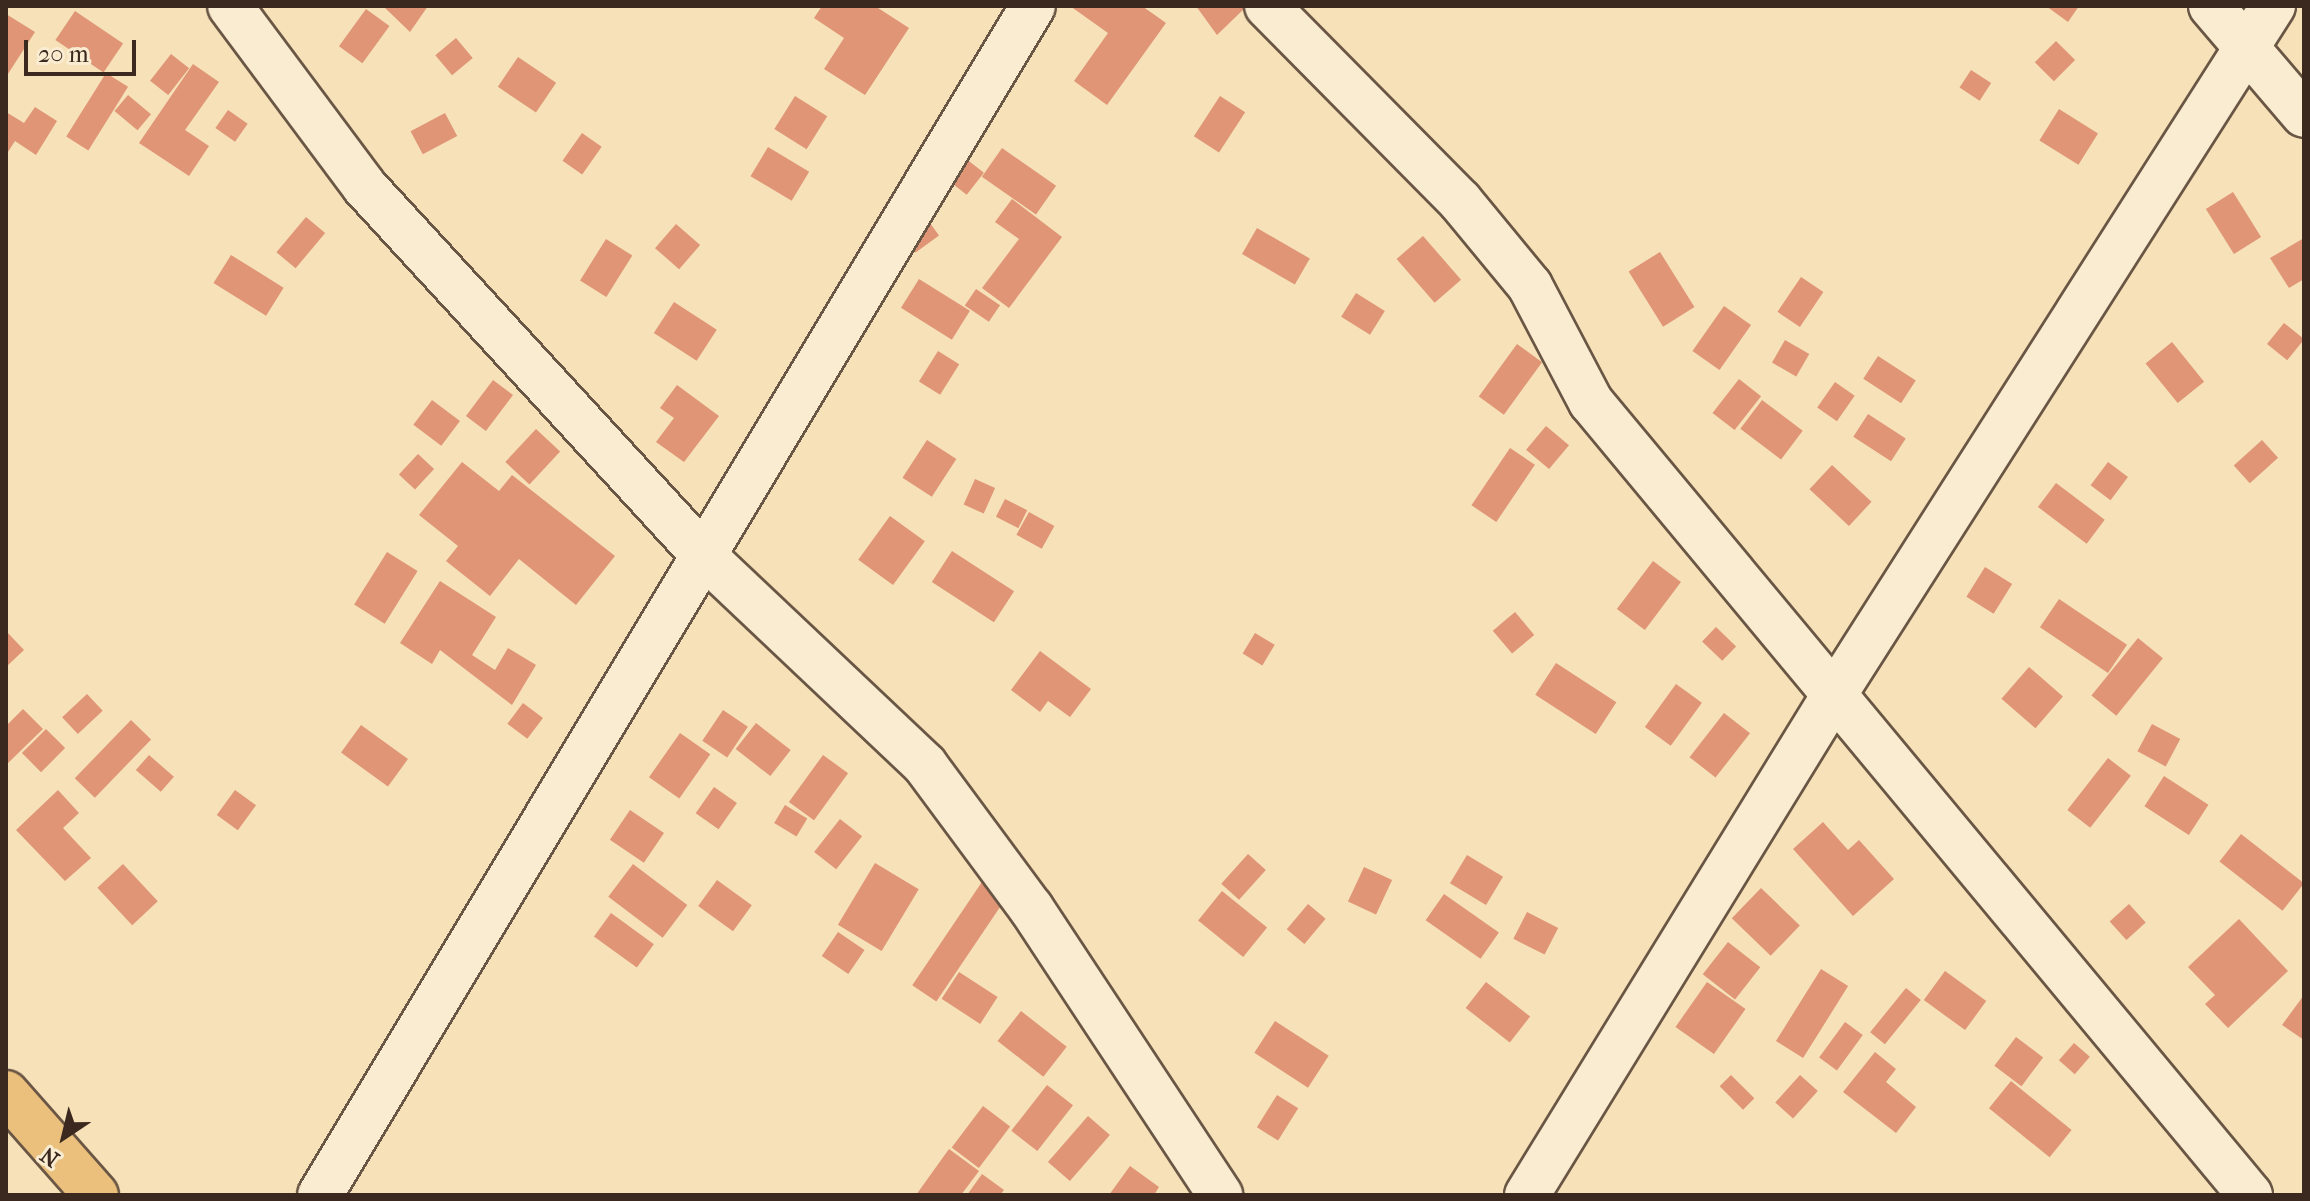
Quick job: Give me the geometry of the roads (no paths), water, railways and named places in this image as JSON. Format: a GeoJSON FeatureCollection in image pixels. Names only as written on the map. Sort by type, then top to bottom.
{"type":"FeatureCollection","features":[{"type":"Feature","properties":{"kind":"main road"},"geometry":{"type":"LineString","coordinates":[[6,1093],[96,1195]]}},
{"type":"Feature","properties":{"kind":"street"},"geometry":{"type":"LineString","coordinates":[[230,6],[364,186],[702,554],[925,765],[1031,908],[1220,1195]]}},
{"type":"Feature","properties":{"kind":"street"},"geometry":{"type":"LineString","coordinates":[[320,1195],[1033,6]]}},
{"type":"Feature","properties":{"kind":"street"},"geometry":{"type":"LineString","coordinates":[[1267,6],[1460,201],[1530,286],[1591,402],[2250,1195]]}},
{"type":"Feature","properties":{"kind":"street"},"geometry":{"type":"LineString","coordinates":[[2211,6],[2304,115]]}},
{"type":"Feature","properties":{"kind":"street"},"geometry":{"type":"LineString","coordinates":[[1527,1195],[1834,695],[2245,45],[2273,6]]}}]}
